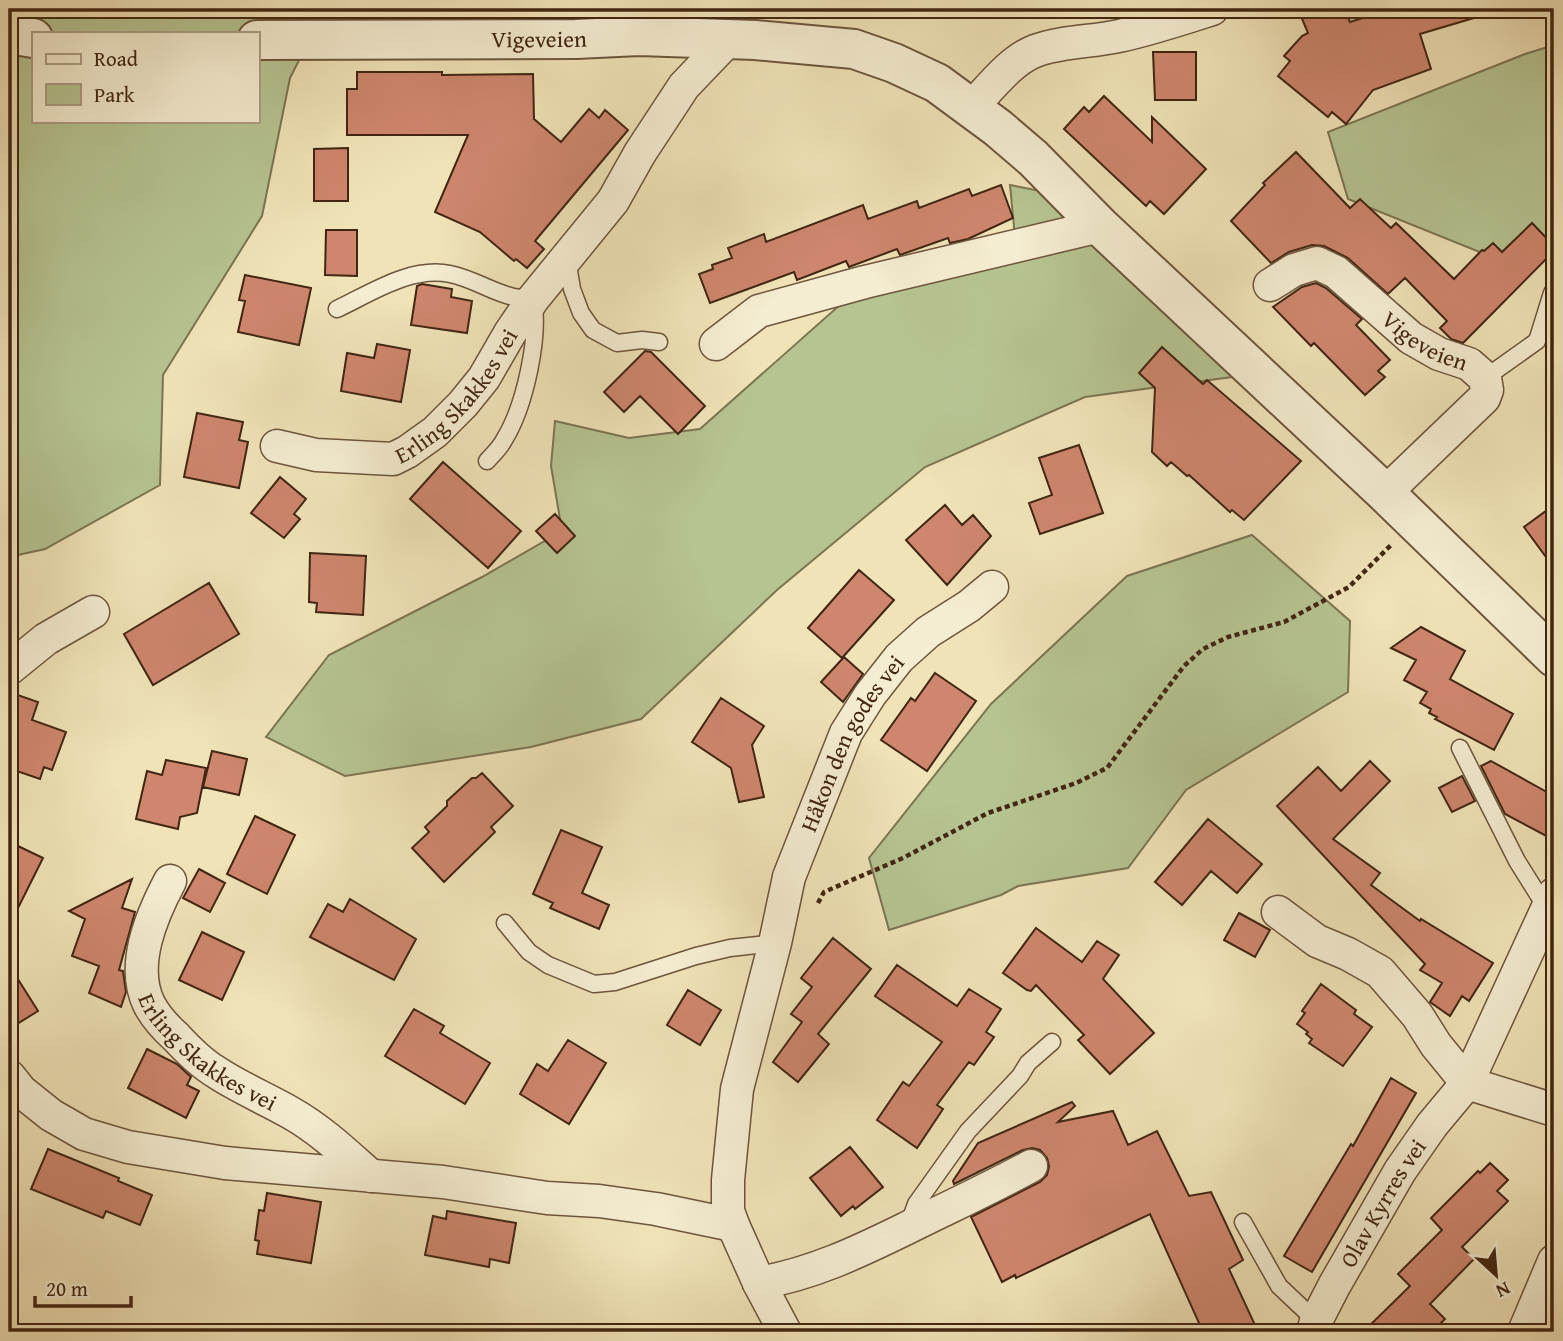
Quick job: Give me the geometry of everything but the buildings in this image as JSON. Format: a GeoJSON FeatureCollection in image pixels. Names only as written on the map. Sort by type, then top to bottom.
{"type":"FeatureCollection","features":[{"type":"Feature","properties":{"kind":"street"},"geometry":{"type":"LineString","coordinates":[[971,108],[1006,71],[1034,52],[1140,31],[1212,9]]}},
{"type":"Feature","properties":{"kind":"street"},"geometry":{"type":"LineString","coordinates":[[9,34],[32,38]]}},
{"type":"Feature","properties":{"kind":"street","name":"Vigeveien"},"geometry":{"type":"LineString","coordinates":[[259,40],[562,39],[639,36],[729,39],[854,50],[894,63],[937,83],[1033,159],[1100,226],[1385,493],[1554,657]]}},
{"type":"Feature","properties":{"kind":"street","name":"Erling Skakkes vei"},"geometry":{"type":"LineString","coordinates":[[277,446],[316,455],[393,458],[407,452],[435,432],[484,378],[533,299],[613,201],[640,153],[684,86],[729,39]]}},
{"type":"Feature","properties":{"kind":"street"},"geometry":{"type":"LineString","coordinates":[[716,344],[759,311],[865,282],[1100,226]]}},
{"type":"Feature","properties":{"kind":"street","name":"Vigeveien"},"geometry":{"type":"LineString","coordinates":[[1270,285],[1294,270],[1317,263],[1336,272],[1410,338],[1439,354],[1469,364],[1485,378],[1487,390],[1484,398],[1385,493]]}},
{"type":"Feature","properties":{"kind":"street","name":"Håkon den godes vei"},"geometry":{"type":"LineString","coordinates":[[785,1332],[733,1225],[729,1211],[728,1180],[737,1089],[775,943],[789,877],[846,733],[870,695],[899,659],[928,632],[969,606],[992,587]]}},
{"type":"Feature","properties":{"kind":"street"},"geometry":{"type":"LineString","coordinates":[[9,669],[46,639],[93,612]]}},
{"type":"Feature","properties":{"kind":"street","name":"Erling Skakkes vei"},"geometry":{"type":"LineString","coordinates":[[170,881],[155,910],[146,944],[142,976],[149,1003],[166,1028],[216,1072],[293,1114],[326,1137],[371,1176]]}},
{"type":"Feature","properties":{"kind":"street","name":"Olav Kyrres vei"},"geometry":{"type":"LineString","coordinates":[[1314,1327],[1400,1171],[1432,1125],[1467,1083],[1550,901]]}},
{"type":"Feature","properties":{"kind":"street"},"geometry":{"type":"LineString","coordinates":[[1278,912],[1317,942],[1348,954],[1380,972],[1417,1015],[1436,1045],[1467,1083],[1554,1110]]}},
{"type":"Feature","properties":{"kind":"street"},"geometry":{"type":"LineString","coordinates":[[9,1076],[21,1091],[51,1115],[84,1134],[128,1147],[225,1163],[443,1182],[547,1198],[599,1201],[656,1209],[733,1225]]}},
{"type":"Feature","properties":{"kind":"street"},"geometry":{"type":"LineString","coordinates":[[759,1283],[782,1279],[854,1254],[979,1195],[1031,1166]]}},
{"type":"Feature","properties":{"kind":"street"},"geometry":{"type":"LineString","coordinates":[[1524,1332],[1554,1261]]}},
{"type":"Feature","properties":{"kind":"lane"},"geometry":{"type":"LineString","coordinates":[[566,256],[572,289],[581,313],[593,330],[617,343],[642,340],[659,342]]}},
{"type":"Feature","properties":{"kind":"lane","name":"Erling Skakkes vei"},"geometry":{"type":"LineString","coordinates":[[337,309],[399,280],[435,273],[452,274],[491,291],[533,299],[536,313],[525,385],[504,440],[487,461]]}},
{"type":"Feature","properties":{"kind":"lane"},"geometry":{"type":"LineString","coordinates":[[1485,378],[1537,341],[1552,293]]}},
{"type":"Feature","properties":{"kind":"lane"},"geometry":{"type":"LineString","coordinates":[[1537,341],[1554,345]]}},
{"type":"Feature","properties":{"kind":"lane"},"geometry":{"type":"LineString","coordinates":[[1460,748],[1517,861],[1550,901]]}},
{"type":"Feature","properties":{"kind":"lane"},"geometry":{"type":"LineString","coordinates":[[505,923],[529,951],[548,965],[594,984],[615,982],[730,948],[775,943]]}},
{"type":"Feature","properties":{"kind":"lane"},"geometry":{"type":"LineString","coordinates":[[907,1228],[915,1204],[968,1131],[1020,1076],[1028,1063],[1052,1042]]}},
{"type":"Feature","properties":{"kind":"lane"},"geometry":{"type":"LineString","coordinates":[[1243,1222],[1279,1286],[1314,1327]]}},
{"type":"Feature","properties":{"kind":"path"},"geometry":{"type":"LineString","coordinates":[[817,904],[824,892],[903,858],[988,813],[1076,783],[1107,768],[1125,748],[1184,666],[1203,649],[1228,637],[1284,622],[1349,587],[1414,522]]}},
{"type":"Feature","properties":{"kind":"green space"},"geometry":{"type":"Polygon","coordinates":[[[9,9],[325,9],[290,78],[262,216],[163,375],[160,485],[45,549],[9,557],[9,9]]]}},
{"type":"Feature","properties":{"kind":"green space"},"geometry":{"type":"Polygon","coordinates":[[[1554,45],[1554,244],[1497,259],[1348,199],[1328,132],[1554,45]]]}},
{"type":"Feature","properties":{"kind":"green space"},"geometry":{"type":"Polygon","coordinates":[[[1010,185],[1102,203],[1247,375],[1085,397],[925,467],[777,590],[641,719],[531,747],[345,776],[266,737],[329,655],[482,577],[562,531],[551,466],[555,421],[629,438],[700,429],[842,303],[1015,237],[1010,185]]]}},
{"type":"Feature","properties":{"kind":"green space"},"geometry":{"type":"Polygon","coordinates":[[[1252,535],[1350,621],[1348,692],[1186,790],[1128,868],[1018,886],[1001,895],[889,930],[869,858],[991,704],[1127,576],[1252,535]]]}}]}
